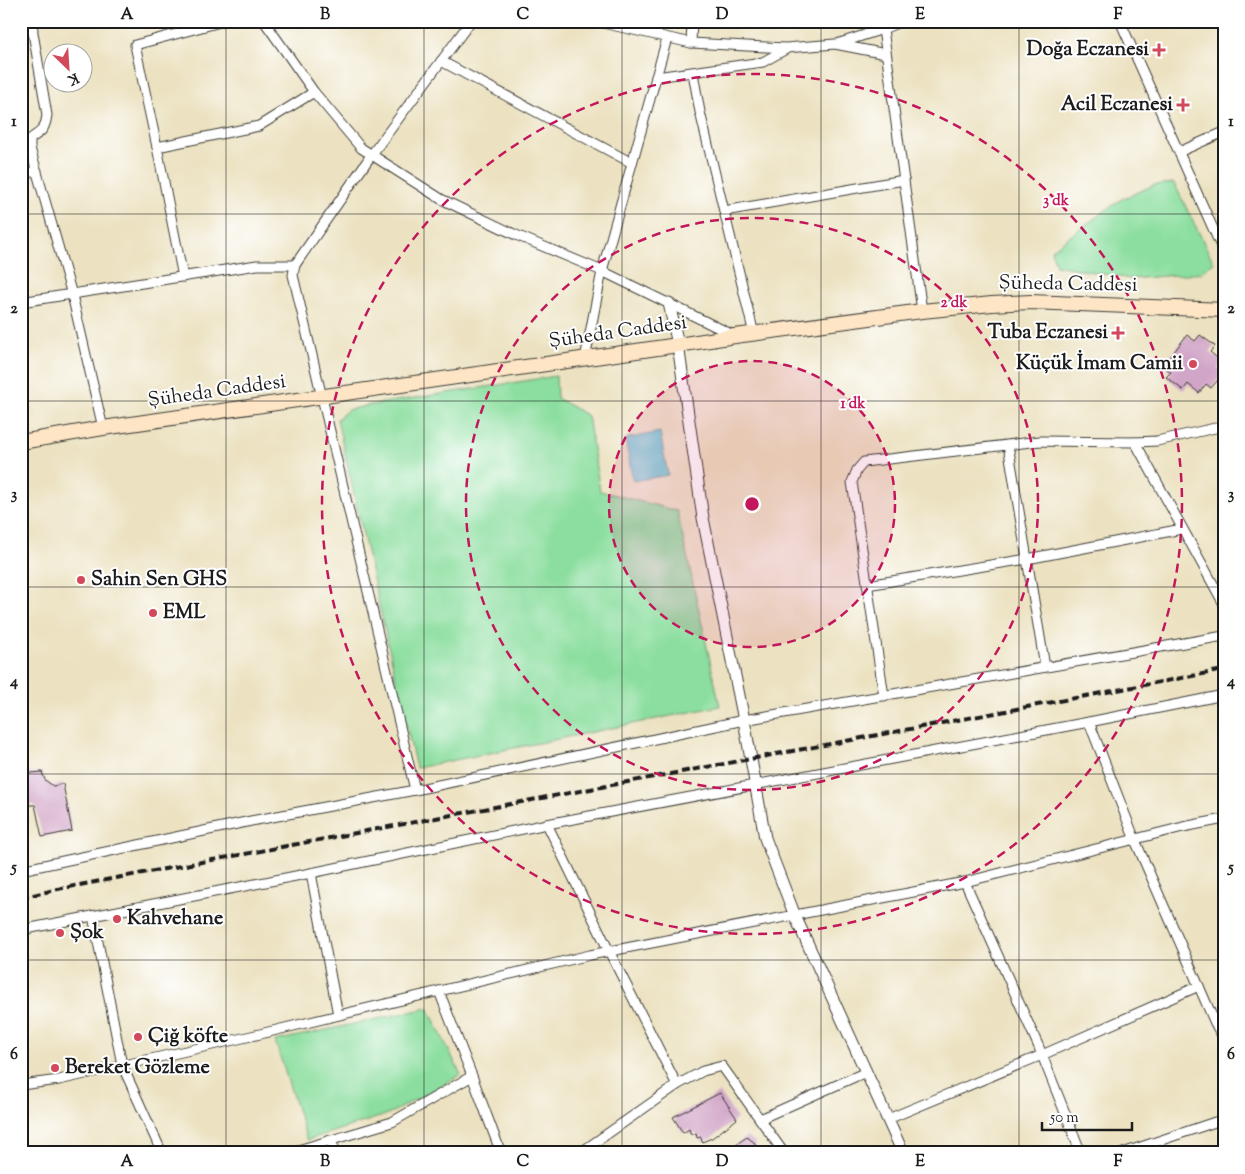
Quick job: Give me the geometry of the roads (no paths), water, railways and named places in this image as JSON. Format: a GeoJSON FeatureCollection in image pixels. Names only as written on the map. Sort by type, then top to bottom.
{"type":"FeatureCollection","features":[{"type":"Feature","properties":{"kind":"main road","name":"Şüheda Caddesi"},"geometry":{"type":"LineString","coordinates":[[21,442],[103,428],[922,310],[1031,302],[1224,310]]}},
{"type":"Feature","properties":{"kind":"street"},"geometry":{"type":"LineString","coordinates":[[183,277],[135,45],[224,21]]}},
{"type":"Feature","properties":{"kind":"street"},"geometry":{"type":"LineString","coordinates":[[264,21],[314,92],[361,148],[441,199],[516,235],[602,270],[734,336]]}},
{"type":"Feature","properties":{"kind":"street"},"geometry":{"type":"LineString","coordinates":[[415,790],[292,275],[295,265],[372,154],[471,21]]}},
{"type":"Feature","properties":{"kind":"street"},"geometry":{"type":"LineString","coordinates":[[594,21],[691,43],[786,48],[835,44],[886,54]]}},
{"type":"Feature","properties":{"kind":"street"},"geometry":{"type":"LineString","coordinates":[[691,43],[692,21]]}},
{"type":"Feature","properties":{"kind":"street"},"geometry":{"type":"LineString","coordinates":[[835,44],[882,25],[902,21]]}},
{"type":"Feature","properties":{"kind":"street"},"geometry":{"type":"LineString","coordinates":[[1120,21],[1224,252]]}},
{"type":"Feature","properties":{"kind":"street"},"geometry":{"type":"LineString","coordinates":[[21,32],[32,25],[47,115],[46,126],[30,139],[30,148],[72,295],[103,428]]}},
{"type":"Feature","properties":{"kind":"street"},"geometry":{"type":"LineString","coordinates":[[882,25],[922,310]]}},
{"type":"Feature","properties":{"kind":"street"},"geometry":{"type":"LineString","coordinates":[[585,359],[602,270],[668,38]]}},
{"type":"Feature","properties":{"kind":"street"},"geometry":{"type":"LineString","coordinates":[[656,77],[763,62],[786,48]]}},
{"type":"Feature","properties":{"kind":"street"},"geometry":{"type":"LineString","coordinates":[[441,61],[632,163]]}},
{"type":"Feature","properties":{"kind":"street"},"geometry":{"type":"LineString","coordinates":[[693,73],[700,112],[754,334]]}},
{"type":"Feature","properties":{"kind":"street"},"geometry":{"type":"LineString","coordinates":[[157,147],[259,126],[314,92]]}},
{"type":"Feature","properties":{"kind":"street"},"geometry":{"type":"LineString","coordinates":[[1178,152],[1224,132]]}},
{"type":"Feature","properties":{"kind":"street"},"geometry":{"type":"LineString","coordinates":[[21,174],[37,170]]}},
{"type":"Feature","properties":{"kind":"street"},"geometry":{"type":"LineString","coordinates":[[724,211],[904,180]]}},
{"type":"Feature","properties":{"kind":"street"},"geometry":{"type":"LineString","coordinates":[[21,302],[257,265],[295,265]]}},
{"type":"Feature","properties":{"kind":"street"},"geometry":{"type":"LineString","coordinates":[[669,303],[678,345],[703,518],[744,720],[765,838],[795,916],[903,1153]]}},
{"type":"Feature","properties":{"kind":"street"},"geometry":{"type":"LineString","coordinates":[[884,696],[852,482],[857,470],[864,462],[1040,441],[1157,441],[1224,426]]}},
{"type":"Feature","properties":{"kind":"street"},"geometry":{"type":"LineString","coordinates":[[1135,442],[1224,604]]}},
{"type":"Feature","properties":{"kind":"street"},"geometry":{"type":"LineString","coordinates":[[1008,445],[1045,668]]}},
{"type":"Feature","properties":{"kind":"street"},"geometry":{"type":"LineString","coordinates":[[868,585],[1027,559],[1182,529]]}},
{"type":"Feature","properties":{"kind":"street"},"geometry":{"type":"LineString","coordinates":[[21,870],[251,821],[415,790],[744,720],[1224,636]]}},
{"type":"Feature","properties":{"kind":"street"},"geometry":{"type":"LineString","coordinates":[[21,930],[547,824],[1224,696]]}},
{"type":"Feature","properties":{"kind":"street"},"geometry":{"type":"LineString","coordinates":[[1089,722],[1135,840],[1215,1023],[1224,1039]]}},
{"type":"Feature","properties":{"kind":"street"},"geometry":{"type":"LineString","coordinates":[[21,1085],[59,1080],[590,955],[965,882],[1224,819]]}},
{"type":"Feature","properties":{"kind":"street"},"geometry":{"type":"LineString","coordinates":[[547,824],[609,952],[677,1085]]}},
{"type":"Feature","properties":{"kind":"street"},"geometry":{"type":"LineString","coordinates":[[311,873],[338,1015]]}},
{"type":"Feature","properties":{"kind":"street"},"geometry":{"type":"LineString","coordinates":[[965,882],[1042,1055],[1081,1153]]}},
{"type":"Feature","properties":{"kind":"street"},"geometry":{"type":"LineString","coordinates":[[93,916],[122,1065],[162,1153]]}},
{"type":"Feature","properties":{"kind":"street"},"geometry":{"type":"LineString","coordinates":[[888,1119],[1042,1055],[1199,986]]}},
{"type":"Feature","properties":{"kind":"street"},"geometry":{"type":"LineString","coordinates":[[439,991],[501,1153]]}},
{"type":"Feature","properties":{"kind":"street"},"geometry":{"type":"LineString","coordinates":[[583,1152],[677,1085],[703,1071],[722,1066],[784,1153]]}},
{"type":"Feature","properties":{"kind":"street"},"geometry":{"type":"LineString","coordinates":[[760,1119],[866,1072]]}},
{"type":"Feature","properties":{"kind":"street"},"geometry":{"type":"LineString","coordinates":[[288,1153],[392,1122],[472,1076]]}},
{"type":"Feature","properties":{"kind":"street"},"geometry":{"type":"LineString","coordinates":[[1123,1153],[1224,1119]]}},
{"type":"Feature","properties":{"kind":"street"},"geometry":{"type":"LineString","coordinates":[[330,1140],[337,1153]]}},
{"type":"Feature","properties":{"kind":"water"},"geometry":{"type":"Polygon","coordinates":[[[660,432],[668,475],[633,481],[625,439],[660,432]]]}},
{"type":"Feature","properties":{"kind":"railway"},"geometry":{"type":"LineString","coordinates":[[21,898],[58,889],[1224,670]]}},
{"type":"Feature","properties":{"kind":"place","name":"Doğa Eczanesi"},"geometry":{"type":"Point","coordinates":[1159,50]}},
{"type":"Feature","properties":{"kind":"place","name":"Acil Eczanesi"},"geometry":{"type":"Point","coordinates":[1183,105]}},
{"type":"Feature","properties":{"kind":"place","name":"Tuba Eczanesi"},"geometry":{"type":"Point","coordinates":[1118,333]}},
{"type":"Feature","properties":{"kind":"place","name":"Küçük İmam Camii"},"geometry":{"type":"Point","coordinates":[1193,364]}},
{"type":"Feature","properties":{"kind":"place","name":"Sahin Sen GHS"},"geometry":{"type":"Point","coordinates":[81,580]}},
{"type":"Feature","properties":{"kind":"place","name":"EML"},"geometry":{"type":"Point","coordinates":[153,613]}},
{"type":"Feature","properties":{"kind":"place","name":"Kahvehane"},"geometry":{"type":"Point","coordinates":[117,919]}},
{"type":"Feature","properties":{"kind":"place","name":"Şok"},"geometry":{"type":"Point","coordinates":[60,933]}},
{"type":"Feature","properties":{"kind":"place","name":"Çiğ köfte"},"geometry":{"type":"Point","coordinates":[138,1037]}},
{"type":"Feature","properties":{"kind":"place","name":"Bereket Gözleme"},"geometry":{"type":"Point","coordinates":[55,1068]}}]}
